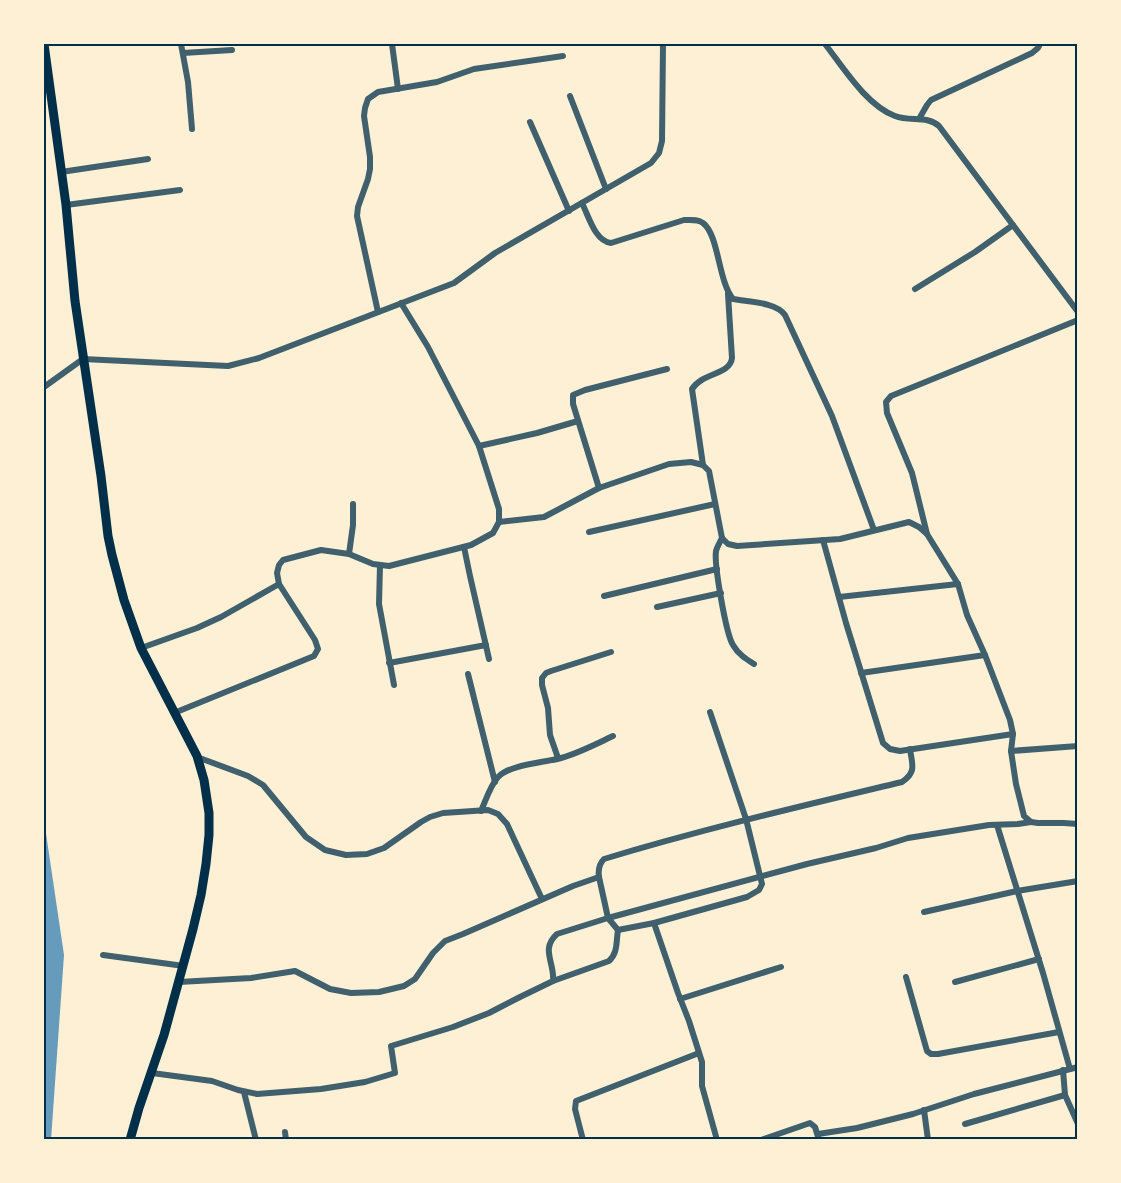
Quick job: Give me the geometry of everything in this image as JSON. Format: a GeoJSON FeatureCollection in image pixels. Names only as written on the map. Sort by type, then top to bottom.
{"type":"FeatureCollection","features":[{"type":"Feature","properties":{"kind":"main road"},"geometry":{"type":"LineString","coordinates":[[44,44],[66,205],[75,301],[110,545],[124,600],[141,648],[197,756],[204,780],[209,813],[209,835],[201,895],[184,966],[130,1140]]}},
{"type":"Feature","properties":{"kind":"street"},"geometry":{"type":"LineString","coordinates":[[181,44],[188,82],[192,129]]}},
{"type":"Feature","properties":{"kind":"street"},"geometry":{"type":"LineString","coordinates":[[392,44],[398,89]]}},
{"type":"Feature","properties":{"kind":"street"},"geometry":{"type":"LineString","coordinates":[[44,387],[83,359],[228,366],[259,358],[454,283],[495,253],[651,163],[659,153],[662,141],[663,44]]}},
{"type":"Feature","properties":{"kind":"street"},"geometry":{"type":"LineString","coordinates":[[825,44],[850,77],[874,103],[894,116],[930,120],[939,126],[1077,312]]}},
{"type":"Feature","properties":{"kind":"street"},"geometry":{"type":"LineString","coordinates":[[919,119],[932,100],[1032,53],[1040,44]]}},
{"type":"Feature","properties":{"kind":"street"},"geometry":{"type":"LineString","coordinates":[[183,53],[232,50]]}},
{"type":"Feature","properties":{"kind":"street"},"geometry":{"type":"LineString","coordinates":[[378,312],[357,216],[370,169],[364,116],[368,99],[378,92],[436,82],[474,69],[562,56]]}},
{"type":"Feature","properties":{"kind":"street"},"geometry":{"type":"LineString","coordinates":[[570,96],[606,189]]}},
{"type":"Feature","properties":{"kind":"street"},"geometry":{"type":"LineString","coordinates":[[530,122],[569,211]]}},
{"type":"Feature","properties":{"kind":"street"},"geometry":{"type":"LineString","coordinates":[[61,172],[148,159]]}},
{"type":"Feature","properties":{"kind":"street"},"geometry":{"type":"LineString","coordinates":[[66,205],[180,190]]}},
{"type":"Feature","properties":{"kind":"street"},"geometry":{"type":"LineString","coordinates":[[582,203],[599,237],[604,242],[611,243],[684,220],[697,220],[704,223],[710,232],[728,294],[732,364],[697,381],[692,389],[703,465]]}},
{"type":"Feature","properties":{"kind":"street"},"geometry":{"type":"LineString","coordinates":[[915,289],[975,252],[1013,225]]}},
{"type":"Feature","properties":{"kind":"street"},"geometry":{"type":"LineString","coordinates":[[728,294],[733,299],[774,306],[786,315],[832,416],[874,530]]}},
{"type":"Feature","properties":{"kind":"street"},"geometry":{"type":"LineString","coordinates":[[174,713],[314,656],[318,649],[315,640],[279,584],[277,573],[279,565],[284,560],[321,550],[349,554],[373,564],[389,566],[465,547],[493,533],[499,522],[499,509],[479,446],[428,347],[401,303]]}},
{"type":"Feature","properties":{"kind":"street"},"geometry":{"type":"LineString","coordinates":[[927,534],[912,473],[887,413],[886,402],[891,396],[1077,320]]}},
{"type":"Feature","properties":{"kind":"street"},"geometry":{"type":"LineString","coordinates":[[599,488],[573,404],[573,395],[667,369]]}},
{"type":"Feature","properties":{"kind":"street"},"geometry":{"type":"LineString","coordinates":[[479,446],[578,421]]}},
{"type":"Feature","properties":{"kind":"street"},"geometry":{"type":"LineString","coordinates":[[499,522],[544,517],[599,488],[669,464],[691,462],[703,465],[709,471],[722,538],[716,554],[728,635],[733,646],[754,664]]}},
{"type":"Feature","properties":{"kind":"street"},"geometry":{"type":"LineString","coordinates":[[349,554],[353,504]]}},
{"type":"Feature","properties":{"kind":"street"},"geometry":{"type":"LineString","coordinates":[[589,532],[715,504]]}},
{"type":"Feature","properties":{"kind":"street"},"geometry":{"type":"LineString","coordinates":[[722,538],[728,544],[737,546],[840,539],[909,522],[927,534],[958,584],[967,615],[1010,720],[1013,734],[1011,751],[1016,783],[1024,816],[1031,822]]}},
{"type":"Feature","properties":{"kind":"street"},"geometry":{"type":"LineString","coordinates":[[823,540],[883,743],[890,749],[900,751],[1013,734]]}},
{"type":"Feature","properties":{"kind":"street"},"geometry":{"type":"LineString","coordinates":[[465,547],[489,659]]}},
{"type":"Feature","properties":{"kind":"street"},"geometry":{"type":"LineString","coordinates":[[380,565],[379,604],[394,685]]}},
{"type":"Feature","properties":{"kind":"street"},"geometry":{"type":"LineString","coordinates":[[604,596],[717,569]]}},
{"type":"Feature","properties":{"kind":"street"},"geometry":{"type":"LineString","coordinates":[[141,648],[197,628],[279,584]]}},
{"type":"Feature","properties":{"kind":"street"},"geometry":{"type":"LineString","coordinates":[[839,597],[958,584]]}},
{"type":"Feature","properties":{"kind":"street"},"geometry":{"type":"LineString","coordinates":[[657,607],[721,593]]}},
{"type":"Feature","properties":{"kind":"street"},"geometry":{"type":"LineString","coordinates":[[389,663],[486,645]]}},
{"type":"Feature","properties":{"kind":"street"},"geometry":{"type":"LineString","coordinates":[[558,758],[550,735],[542,678],[551,671],[611,652]]}},
{"type":"Feature","properties":{"kind":"street"},"geometry":{"type":"LineString","coordinates":[[861,673],[985,655]]}},
{"type":"Feature","properties":{"kind":"street"},"geometry":{"type":"LineString","coordinates":[[468,674],[495,782]]}},
{"type":"Feature","properties":{"kind":"street"},"geometry":{"type":"LineString","coordinates":[[618,930],[654,923],[747,897],[759,890],[762,884],[746,819],[710,712]]}},
{"type":"Feature","properties":{"kind":"street"},"geometry":{"type":"LineString","coordinates":[[481,811],[499,776],[511,769],[580,751],[613,736]]}},
{"type":"Feature","properties":{"kind":"street"},"geometry":{"type":"LineString","coordinates":[[1011,751],[1077,746]]}},
{"type":"Feature","properties":{"kind":"street"},"geometry":{"type":"LineString","coordinates":[[152,1073],[212,1081],[257,1094],[321,1089],[365,1082],[395,1073],[391,1046],[489,1013],[553,981],[609,961],[614,957],[618,930],[608,918],[598,871],[604,858],[675,837],[902,782],[910,777],[913,770],[910,749]]}},
{"type":"Feature","properties":{"kind":"street"},"geometry":{"type":"LineString","coordinates":[[197,756],[248,776],[263,785],[306,837],[325,850],[346,855],[367,854],[384,848],[430,817],[443,813],[488,810],[498,814],[507,824],[542,899]]}},
{"type":"Feature","properties":{"kind":"street"},"geometry":{"type":"LineString","coordinates":[[553,981],[554,974],[548,951],[551,939],[557,934],[608,918],[908,838],[965,828],[1031,822],[1077,824]]}},
{"type":"Feature","properties":{"kind":"street"},"geometry":{"type":"LineString","coordinates":[[997,825],[1059,1032],[1066,1069],[1065,1095],[1077,1124]]}},
{"type":"Feature","properties":{"kind":"street"},"geometry":{"type":"LineString","coordinates":[[179,982],[251,978],[295,971],[330,989],[351,993],[379,992],[405,986],[415,979],[433,953],[445,941],[599,877]]}},
{"type":"Feature","properties":{"kind":"street"},"geometry":{"type":"LineString","coordinates":[[924,912],[1017,891],[1077,881]]}},
{"type":"Feature","properties":{"kind":"street"},"geometry":{"type":"LineString","coordinates":[[654,923],[702,1062],[702,1086],[717,1140]]}},
{"type":"Feature","properties":{"kind":"street"},"geometry":{"type":"LineString","coordinates":[[103,955],[184,966]]}},
{"type":"Feature","properties":{"kind":"street"},"geometry":{"type":"LineString","coordinates":[[956,982],[1039,959]]}},
{"type":"Feature","properties":{"kind":"street"},"geometry":{"type":"LineString","coordinates":[[680,999],[782,967]]}},
{"type":"Feature","properties":{"kind":"street"},"geometry":{"type":"LineString","coordinates":[[906,977],[927,1051],[931,1054],[1059,1032]]}},
{"type":"Feature","properties":{"kind":"street"},"geometry":{"type":"LineString","coordinates":[[583,1140],[575,1109],[576,1101],[699,1053]]}},
{"type":"Feature","properties":{"kind":"street"},"geometry":{"type":"LineString","coordinates":[[761,1140],[810,1123],[815,1127],[819,1137],[1077,1067]]}},
{"type":"Feature","properties":{"kind":"street"},"geometry":{"type":"LineString","coordinates":[[244,1092],[256,1140]]}},
{"type":"Feature","properties":{"kind":"street"},"geometry":{"type":"LineString","coordinates":[[965,1124],[1065,1095]]}},
{"type":"Feature","properties":{"kind":"street"},"geometry":{"type":"LineString","coordinates":[[924,1110],[928,1140]]}},
{"type":"Feature","properties":{"kind":"street"},"geometry":{"type":"LineString","coordinates":[[285,1132],[286,1140]]}},
{"type":"Feature","properties":{"kind":"water"},"geometry":{"type":"Polygon","coordinates":[[[44,820],[64,955],[51,1140],[44,1139],[44,820]]]}}]}
